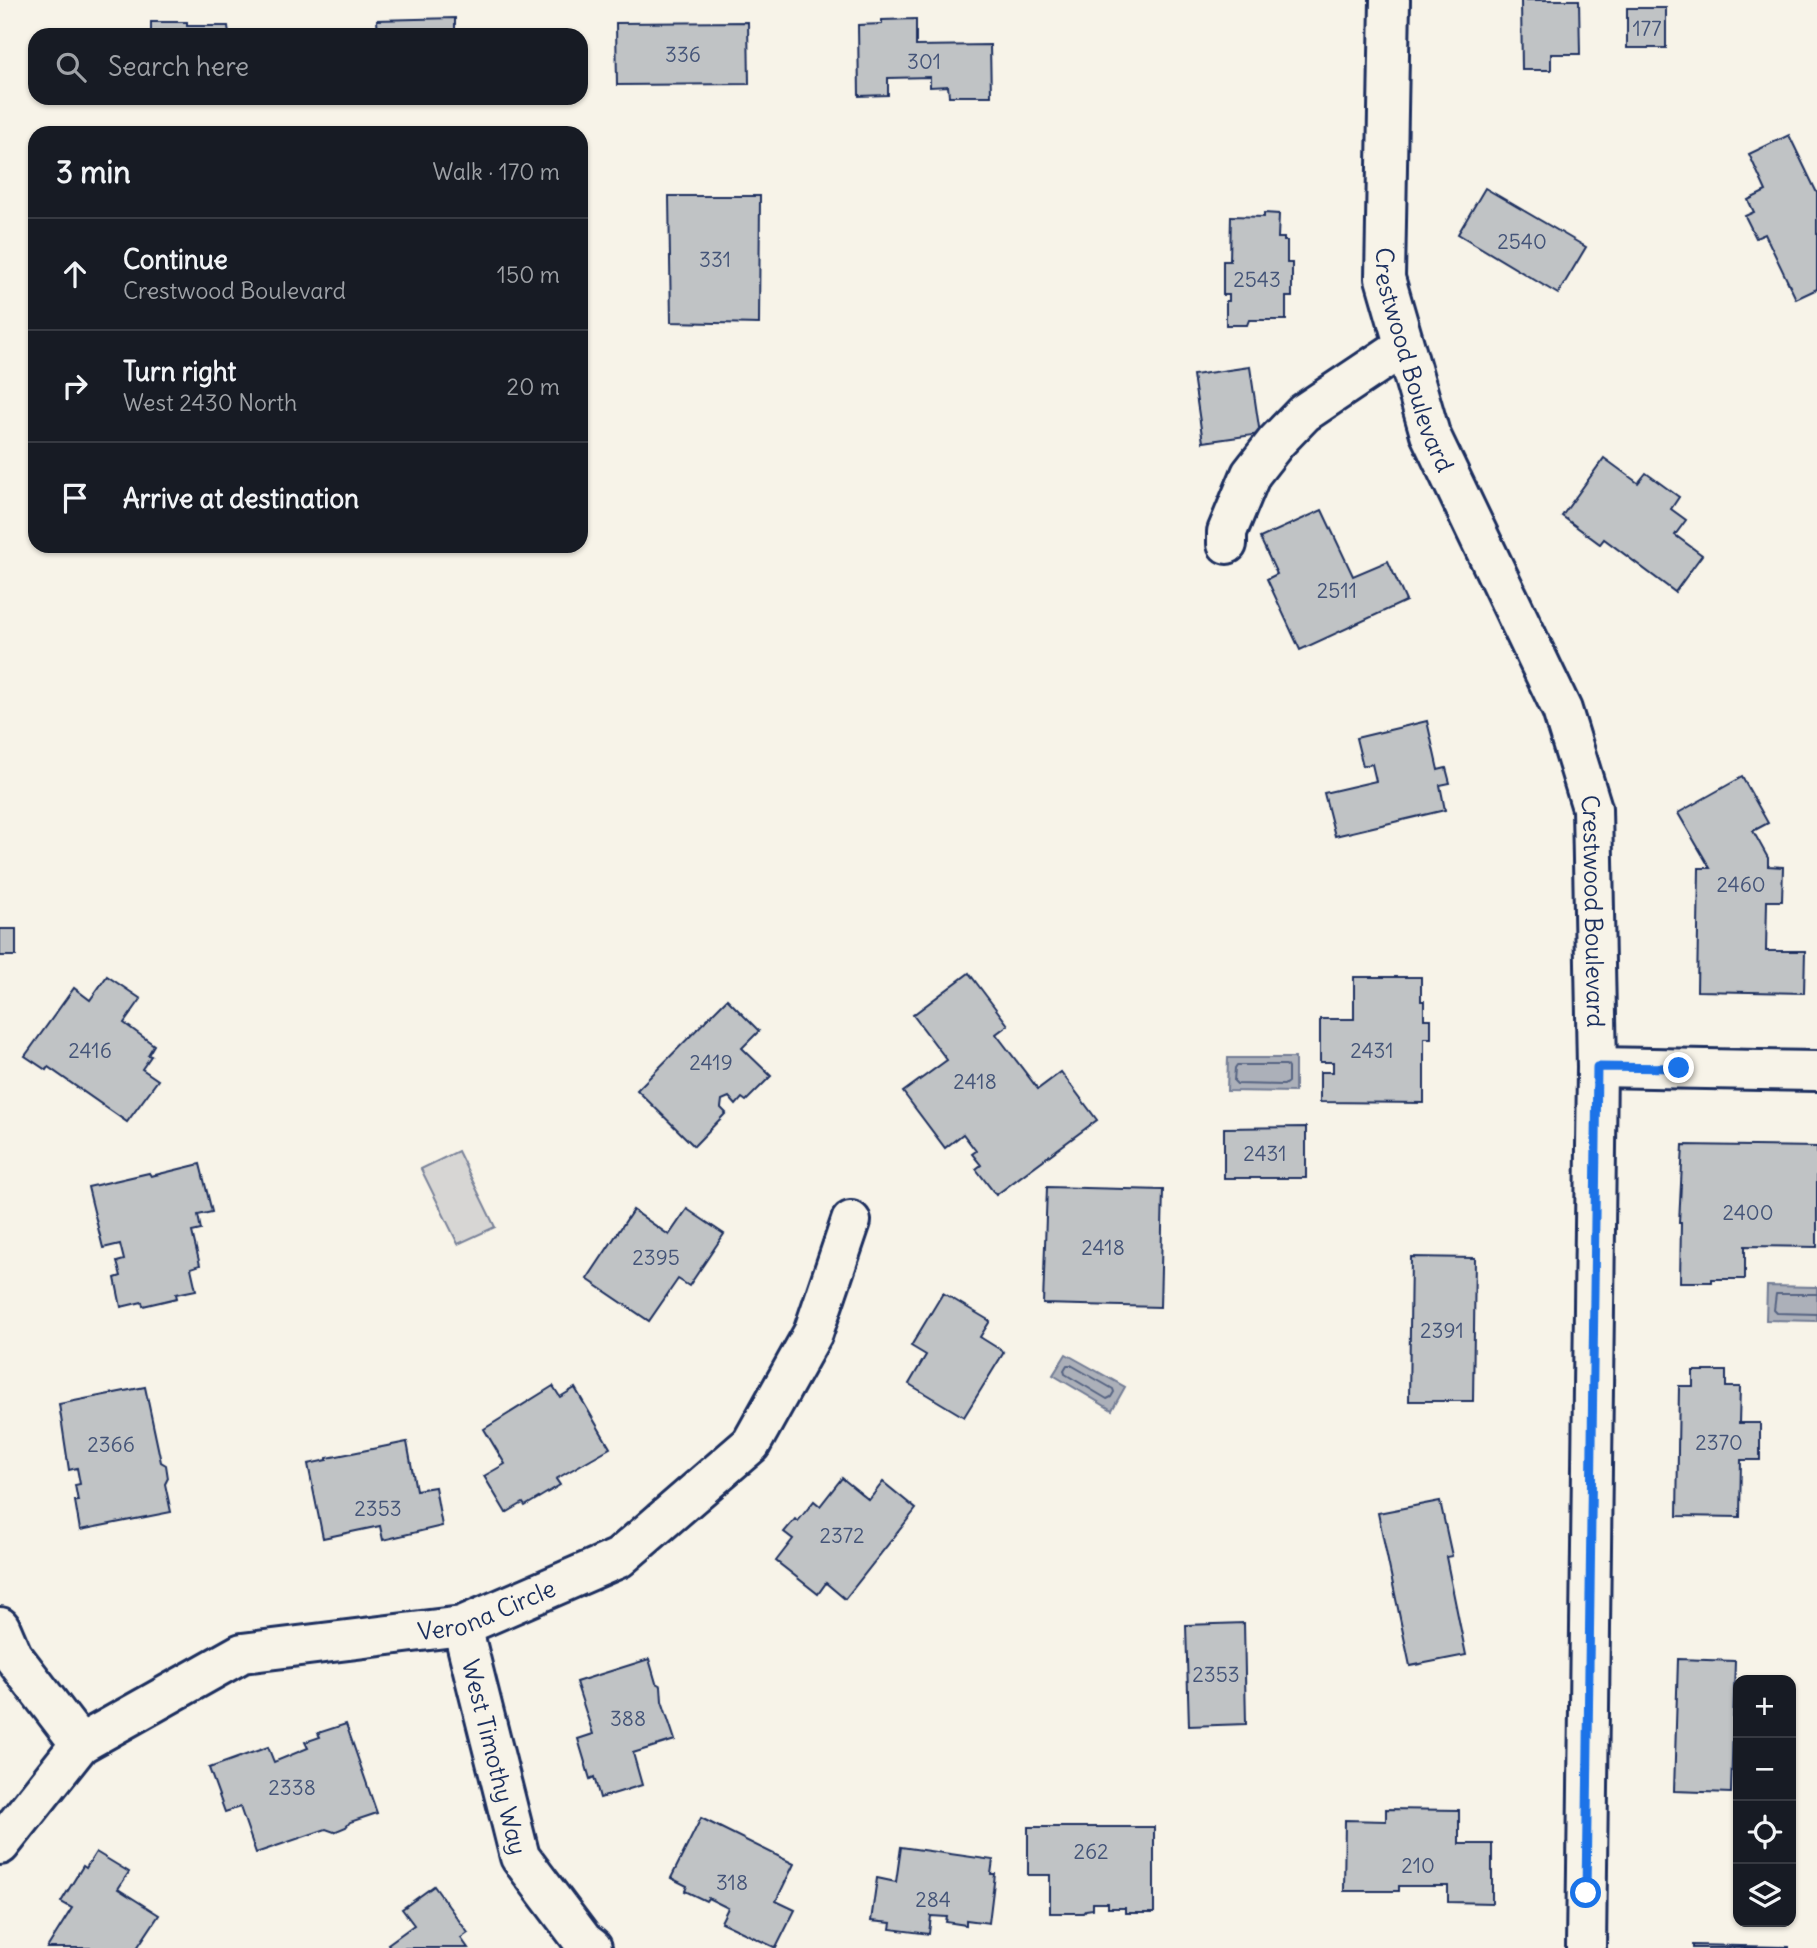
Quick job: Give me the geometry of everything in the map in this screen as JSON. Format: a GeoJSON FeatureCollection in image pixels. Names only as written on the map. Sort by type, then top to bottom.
{"type":"FeatureCollection","features":[{"type":"Feature","properties":{"kind":"street","name":"Crestwood Boulevard"},"geometry":{"type":"LineString","coordinates":[[1390,0],[1385,278],[1430,434],[1562,710],[1592,808],[1597,1067],[1586,1948]]}},
{"type":"Feature","properties":{"kind":"street"},"geometry":{"type":"LineString","coordinates":[[1227,544],[1227,532],[1251,474],[1276,442],[1304,413],[1405,346]]}},
{"type":"Feature","properties":{"kind":"street"},"geometry":{"type":"LineString","coordinates":[[1597,1067],[1817,1070]]}},
{"type":"Feature","properties":{"kind":"street","name":"Verona Circle"},"geometry":{"type":"LineString","coordinates":[[0,1845],[80,1744],[242,1653],[462,1626],[619,1558],[751,1444],[813,1333],[851,1221]]}},
{"type":"Feature","properties":{"kind":"street","name":"West Timothy Way"},"geometry":{"type":"LineString","coordinates":[[462,1626],[520,1857],[583,1941],[592,1948]]}},
{"type":"Feature","properties":{"kind":"street"},"geometry":{"type":"LineString","coordinates":[[0,1627],[12,1655],[80,1744]]}},
{"type":"Feature","properties":{"kind":"shaded area"},"geometry":{"type":"Polygon","coordinates":[[[458,1151],[495,1227],[458,1244],[421,1169],[458,1151]]]}},
{"type":"Feature","properties":{"kind":"water"},"geometry":{"type":"Polygon","coordinates":[[[1228,1058],[1295,1058],[1295,1092],[1227,1091],[1228,1058]]]}},
{"type":"Feature","properties":{"kind":"water"},"geometry":{"type":"Polygon","coordinates":[[[1767,1286],[1817,1287],[1817,1321],[1766,1320],[1767,1286]]]}},
{"type":"Feature","properties":{"kind":"water"},"geometry":{"type":"Polygon","coordinates":[[[1066,1354],[1125,1387],[1112,1410],[1053,1375],[1066,1354]]]}},
{"type":"Feature","properties":{"kind":"building"},"geometry":{"type":"Polygon","coordinates":[[[1521,0],[1579,0],[1580,54],[1551,54],[1551,70],[1522,70],[1521,0]]]}},
{"type":"Feature","properties":{"kind":"building"},"geometry":{"type":"Polygon","coordinates":[[[1627,8],[1666,8],[1666,48],[1627,48],[1627,8]]]}},
{"type":"Feature","properties":{"kind":"building"},"geometry":{"type":"Polygon","coordinates":[[[455,18],[455,28],[378,28],[377,20],[455,18]]]}},
{"type":"Feature","properties":{"kind":"building"},"geometry":{"type":"Polygon","coordinates":[[[916,19],[916,46],[990,45],[991,96],[949,96],[948,86],[930,87],[930,77],[888,78],[888,95],[859,96],[858,25],[882,24],[882,20],[916,19]]]}},
{"type":"Feature","properties":{"kind":"building"},"geometry":{"type":"Polygon","coordinates":[[[151,22],[187,22],[187,26],[228,28],[151,28],[151,22]]]}},
{"type":"Feature","properties":{"kind":"building"},"geometry":{"type":"Polygon","coordinates":[[[748,22],[749,84],[617,85],[616,23],[748,22]]]}},
{"type":"Feature","properties":{"kind":"building"},"geometry":{"type":"Polygon","coordinates":[[[1789,135],[1817,193],[1817,289],[1796,299],[1765,234],[1756,238],[1745,216],[1754,212],[1748,200],[1766,191],[1749,154],[1789,135]]]}},
{"type":"Feature","properties":{"kind":"building"},"geometry":{"type":"Polygon","coordinates":[[[1485,188],[1586,247],[1558,294],[1458,234],[1485,188]]]}},
{"type":"Feature","properties":{"kind":"building"},"geometry":{"type":"Polygon","coordinates":[[[669,196],[760,196],[759,324],[671,322],[669,196]]]}},
{"type":"Feature","properties":{"kind":"building"},"geometry":{"type":"Polygon","coordinates":[[[1264,213],[1279,214],[1278,238],[1287,241],[1287,263],[1292,263],[1292,297],[1286,297],[1286,320],[1249,320],[1247,325],[1226,325],[1226,301],[1229,301],[1229,295],[1223,295],[1223,261],[1230,261],[1231,216],[1264,217],[1264,213]]]}},
{"type":"Feature","properties":{"kind":"building"},"geometry":{"type":"Polygon","coordinates":[[[1250,367],[1260,434],[1203,442],[1193,375],[1250,367]]]}},
{"type":"Feature","properties":{"kind":"building"},"geometry":{"type":"Polygon","coordinates":[[[1604,458],[1638,483],[1646,473],[1679,497],[1671,509],[1686,520],[1675,535],[1702,555],[1675,592],[1604,539],[1600,544],[1562,516],[1604,458]]]}},
{"type":"Feature","properties":{"kind":"building"},"geometry":{"type":"Polygon","coordinates":[[[1322,510],[1353,576],[1388,561],[1406,601],[1300,650],[1267,579],[1277,574],[1260,538],[1322,510]]]}},
{"type":"Feature","properties":{"kind":"building"},"geometry":{"type":"Polygon","coordinates":[[[1427,721],[1438,770],[1446,768],[1450,783],[1440,785],[1445,810],[1335,836],[1324,793],[1376,781],[1372,764],[1363,766],[1356,738],[1427,721]]]}},
{"type":"Feature","properties":{"kind":"building"},"geometry":{"type":"Polygon","coordinates":[[[1742,777],[1768,823],[1753,831],[1768,858],[1768,866],[1783,867],[1782,901],[1767,901],[1766,951],[1805,951],[1804,993],[1697,991],[1699,868],[1710,868],[1678,813],[1742,777]]]}},
{"type":"Feature","properties":{"kind":"building"},"geometry":{"type":"Polygon","coordinates":[[[0,929],[16,929],[16,956],[0,956],[0,929]]]}},
{"type":"Feature","properties":{"kind":"building"},"geometry":{"type":"Polygon","coordinates":[[[969,973],[1008,1025],[996,1034],[1038,1089],[1061,1072],[1097,1120],[996,1195],[976,1169],[981,1165],[972,1154],[976,1151],[963,1134],[945,1148],[903,1092],[947,1060],[913,1015],[969,973]]]}},
{"type":"Feature","properties":{"kind":"building"},"geometry":{"type":"Polygon","coordinates":[[[107,976],[141,999],[124,1023],[154,1045],[148,1055],[151,1056],[142,1069],[158,1080],[127,1122],[48,1067],[46,1070],[25,1056],[74,988],[90,1000],[107,976]]]}},
{"type":"Feature","properties":{"kind":"building"},"geometry":{"type":"Polygon","coordinates":[[[1354,977],[1421,977],[1424,1019],[1431,1019],[1431,1038],[1424,1038],[1424,1103],[1320,1102],[1320,1072],[1333,1072],[1333,1062],[1320,1062],[1320,1019],[1354,1019],[1354,977]]]}},
{"type":"Feature","properties":{"kind":"building"},"geometry":{"type":"Polygon","coordinates":[[[727,999],[759,1031],[742,1048],[771,1076],[746,1101],[742,1098],[736,1105],[729,1097],[722,1100],[721,1108],[726,1113],[694,1146],[637,1090],[727,999]]]}},
{"type":"Feature","properties":{"kind":"building"},"geometry":{"type":"Polygon","coordinates":[[[1306,1127],[1306,1178],[1224,1178],[1224,1128],[1306,1127]]]}},
{"type":"Feature","properties":{"kind":"building"},"geometry":{"type":"Polygon","coordinates":[[[1683,1145],[1817,1147],[1817,1247],[1745,1246],[1745,1279],[1680,1282],[1679,1223],[1683,1145]]]}},
{"type":"Feature","properties":{"kind":"building"},"geometry":{"type":"Polygon","coordinates":[[[200,1164],[212,1212],[198,1215],[201,1230],[192,1232],[200,1265],[191,1268],[196,1290],[176,1294],[177,1298],[143,1306],[142,1302],[121,1307],[115,1278],[121,1276],[117,1262],[124,1260],[120,1244],[103,1248],[88,1187],[200,1164]]]}},
{"type":"Feature","properties":{"kind":"building"},"geometry":{"type":"Polygon","coordinates":[[[1047,1187],[1163,1190],[1160,1307],[1043,1304],[1047,1187]]]}},
{"type":"Feature","properties":{"kind":"building"},"geometry":{"type":"Polygon","coordinates":[[[687,1209],[724,1234],[689,1286],[678,1279],[649,1321],[587,1279],[633,1210],[669,1235],[687,1209]]]}},
{"type":"Feature","properties":{"kind":"building"},"geometry":{"type":"Polygon","coordinates":[[[1411,1257],[1475,1258],[1473,1401],[1409,1401],[1411,1257]]]}},
{"type":"Feature","properties":{"kind":"building"},"geometry":{"type":"Polygon","coordinates":[[[943,1293],[990,1321],[980,1337],[1004,1352],[964,1417],[909,1384],[926,1355],[911,1346],[943,1293]]]}},
{"type":"Feature","properties":{"kind":"building"},"geometry":{"type":"Polygon","coordinates":[[[1693,1371],[1726,1371],[1726,1387],[1740,1387],[1739,1423],[1760,1423],[1760,1460],[1741,1460],[1740,1517],[1677,1516],[1679,1386],[1693,1386],[1693,1371]]]}},
{"type":"Feature","properties":{"kind":"building"},"geometry":{"type":"Polygon","coordinates":[[[553,1386],[560,1397],[575,1388],[610,1448],[556,1479],[560,1485],[525,1506],[523,1503],[506,1513],[484,1476],[505,1464],[484,1429],[553,1386]]]}},
{"type":"Feature","properties":{"kind":"building"},"geometry":{"type":"Polygon","coordinates":[[[145,1387],[161,1462],[166,1465],[168,1478],[165,1484],[171,1512],[80,1530],[75,1485],[80,1484],[77,1468],[69,1470],[59,1404],[145,1387]]]}},
{"type":"Feature","properties":{"kind":"building"},"geometry":{"type":"Polygon","coordinates":[[[407,1442],[416,1490],[435,1487],[442,1526],[383,1540],[380,1526],[323,1538],[308,1464],[407,1442]]]}},
{"type":"Feature","properties":{"kind":"building"},"geometry":{"type":"Polygon","coordinates":[[[842,1478],[869,1500],[883,1482],[916,1509],[845,1599],[826,1583],[818,1594],[776,1561],[793,1539],[784,1532],[795,1519],[798,1521],[814,1501],[820,1506],[842,1478]]]}},
{"type":"Feature","properties":{"kind":"building"},"geometry":{"type":"Polygon","coordinates":[[[1440,1501],[1452,1556],[1446,1557],[1466,1655],[1410,1666],[1378,1513],[1440,1501]]]}},
{"type":"Feature","properties":{"kind":"building"},"geometry":{"type":"Polygon","coordinates":[[[1244,1623],[1246,1724],[1189,1726],[1186,1625],[1244,1623]]]}},
{"type":"Feature","properties":{"kind":"building"},"geometry":{"type":"Polygon","coordinates":[[[649,1659],[656,1683],[661,1686],[662,1701],[675,1740],[633,1753],[642,1785],[600,1798],[594,1777],[590,1779],[578,1739],[593,1734],[576,1682],[649,1659]]]}},
{"type":"Feature","properties":{"kind":"building"},"geometry":{"type":"Polygon","coordinates":[[[1678,1659],[1735,1661],[1731,1793],[1674,1791],[1678,1659]]]}},
{"type":"Feature","properties":{"kind":"building"},"geometry":{"type":"Polygon","coordinates":[[[346,1724],[377,1813],[350,1822],[346,1827],[334,1832],[326,1829],[256,1853],[240,1807],[225,1812],[209,1768],[268,1747],[274,1762],[308,1748],[305,1742],[320,1737],[318,1733],[346,1724]]]}},
{"type":"Feature","properties":{"kind":"building"},"geometry":{"type":"Polygon","coordinates":[[[1386,1809],[1459,1810],[1459,1844],[1492,1844],[1492,1903],[1448,1902],[1448,1886],[1399,1886],[1399,1891],[1344,1891],[1345,1820],[1386,1821],[1386,1809]]]}},
{"type":"Feature","properties":{"kind":"building"},"geometry":{"type":"Polygon","coordinates":[[[701,1818],[794,1864],[776,1901],[795,1910],[776,1948],[721,1922],[728,1908],[685,1891],[687,1886],[671,1878],[701,1818]]]}},
{"type":"Feature","properties":{"kind":"building"},"geometry":{"type":"Polygon","coordinates":[[[1028,1827],[1154,1827],[1154,1913],[1125,1913],[1125,1908],[1108,1908],[1108,1903],[1093,1903],[1093,1909],[1083,1913],[1050,1913],[1050,1875],[1028,1875],[1028,1827]]]}},
{"type":"Feature","properties":{"kind":"building"},"geometry":{"type":"Polygon","coordinates":[[[901,1847],[993,1860],[991,1874],[995,1874],[989,1923],[966,1920],[966,1925],[946,1922],[947,1917],[931,1916],[929,1934],[890,1929],[891,1923],[871,1921],[877,1878],[896,1882],[901,1847]]]}},
{"type":"Feature","properties":{"kind":"building"},"geometry":{"type":"Polygon","coordinates":[[[96,1852],[129,1872],[118,1889],[159,1915],[137,1948],[47,1948],[72,1908],[61,1902],[83,1866],[86,1868],[96,1852]]]}},
{"type":"Feature","properties":{"kind":"building"},"geometry":{"type":"Polygon","coordinates":[[[434,1886],[468,1933],[461,1938],[468,1948],[391,1948],[388,1944],[414,1925],[402,1909],[434,1886]]]}},
{"type":"Feature","properties":{"kind":"building"},"geometry":{"type":"Polygon","coordinates":[[[1693,1945],[1789,1947],[1789,1948],[1693,1948],[1693,1945]]]}},
{"type":"Feature","properties":{"kind":"route"},"geometry":{"type":"LineString","coordinates":[[1586,1893],[1597,1067],[1679,1068]]}}]}
